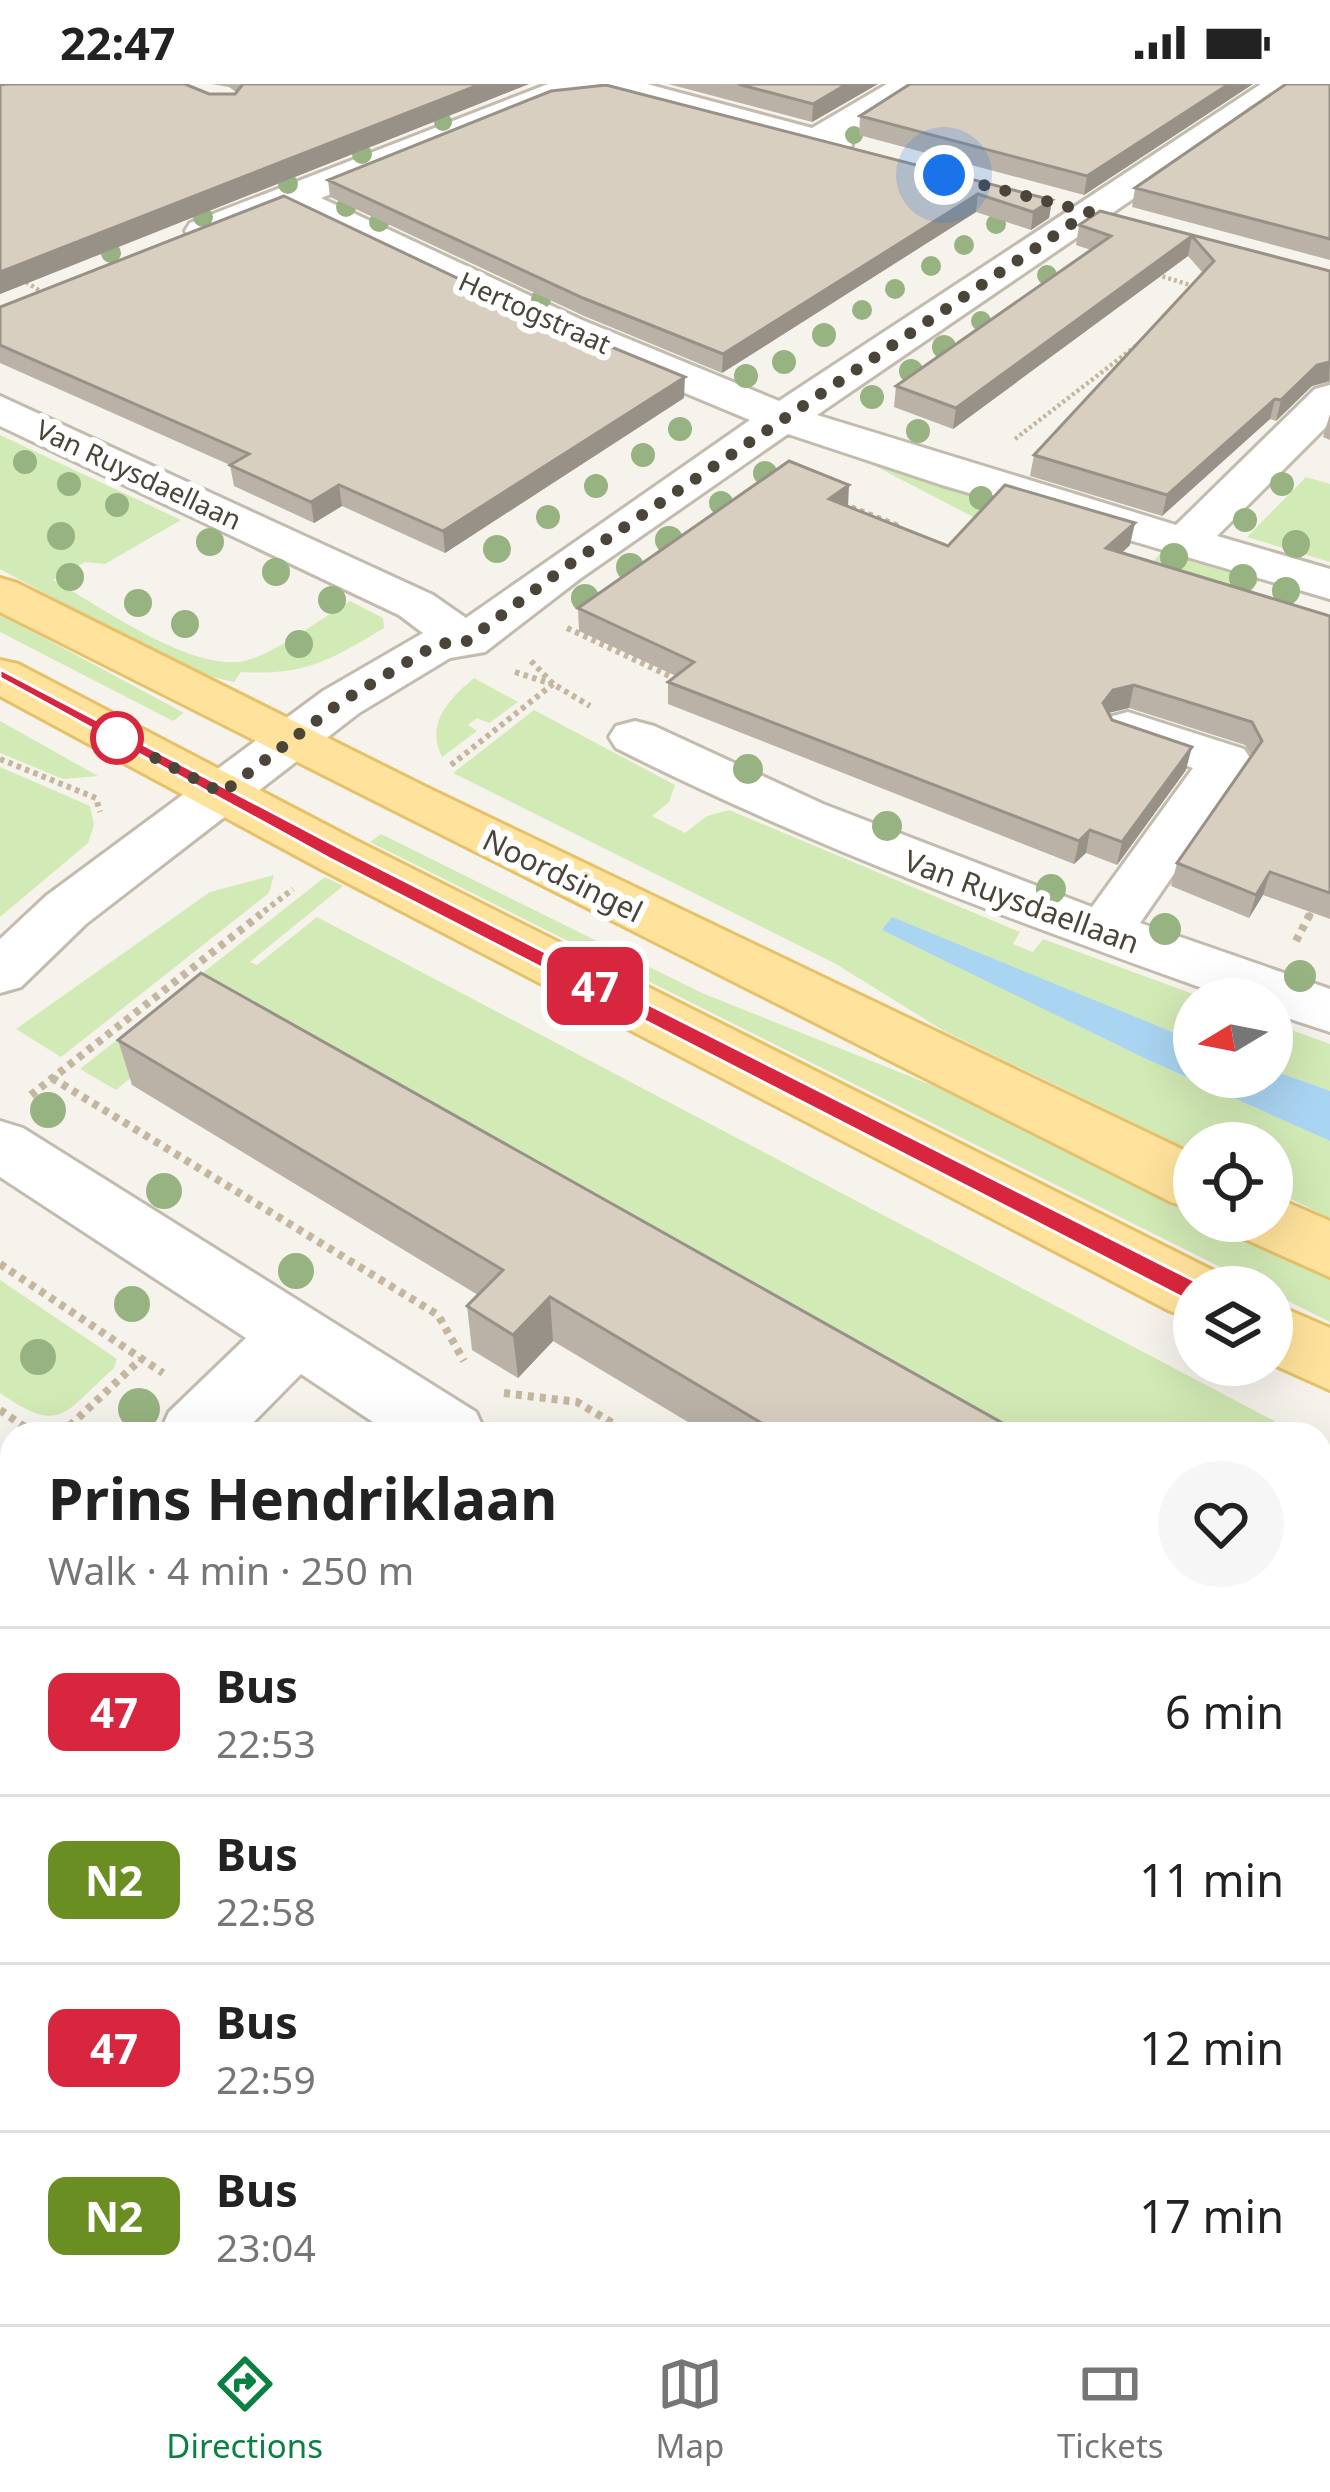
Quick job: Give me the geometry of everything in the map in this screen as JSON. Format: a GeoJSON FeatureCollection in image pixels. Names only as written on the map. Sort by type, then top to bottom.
{"type":"FeatureCollection","features":[{"type":"Feature","properties":{"kind":"main road","name":"Noordsingel"},"geometry":{"type":"LineString","coordinates":[[0,592],[407,799],[1173,1174]]}},
{"type":"Feature","properties":{"kind":"main road"},"geometry":{"type":"LineString","coordinates":[[0,675],[337,854],[1173,1281]]}},
{"type":"Feature","properties":{"kind":"main road"},"geometry":{"type":"LineString","coordinates":[[1293,1233],[1330,1251]]}},
{"type":"Feature","properties":{"kind":"main road"},"geometry":{"type":"LineString","coordinates":[[1293,1342],[1330,1361]]}},
{"type":"Feature","properties":{"kind":"street"},"geometry":{"type":"LineString","coordinates":[[817,140],[911,84]]}},
{"type":"Feature","properties":{"kind":"street"},"geometry":{"type":"LineString","coordinates":[[0,991],[103,935],[242,803],[311,750],[466,659],[467,641],[784,417],[1041,220],[1089,212],[1284,84]]}},
{"type":"Feature","properties":{"kind":"street"},"geometry":{"type":"LineString","coordinates":[[173,243],[545,93],[606,86],[655,89],[873,155]]}},
{"type":"Feature","properties":{"kind":"street","name":"Hertogstraat"},"geometry":{"type":"LineString","coordinates":[[289,197],[533,313],[784,417],[1330,584]]}},
{"type":"Feature","properties":{"kind":"street"},"geometry":{"type":"LineString","coordinates":[[1089,212],[1133,224]]}},
{"type":"Feature","properties":{"kind":"street"},"geometry":{"type":"LineString","coordinates":[[1186,541],[1330,398]]}},
{"type":"Feature","properties":{"kind":"street","name":"Van Ruysdaellaan"},"geometry":{"type":"LineString","coordinates":[[0,410],[416,605],[467,641]]}},
{"type":"Feature","properties":{"kind":"street"},"geometry":{"type":"LineString","coordinates":[[1279,449],[1330,465]]}},
{"type":"Feature","properties":{"kind":"street"},"geometry":{"type":"LineString","coordinates":[[1104,932],[1225,761],[1128,728]]}},
{"type":"Feature","properties":{"kind":"street","name":"Van Ruysdaellaan"},"geometry":{"type":"LineString","coordinates":[[635,737],[718,781],[931,868],[1236,978]]}},
{"type":"Feature","properties":{"kind":"street"},"geometry":{"type":"LineString","coordinates":[[672,816],[718,781]]}},
{"type":"Feature","properties":{"kind":"street"},"geometry":{"type":"LineString","coordinates":[[0,974],[66,910],[242,803]]}},
{"type":"Feature","properties":{"kind":"street","name":"Van Ruysdaellaan"},"geometry":{"type":"LineString","coordinates":[[1293,998],[1330,1011]]}},
{"type":"Feature","properties":{"kind":"street"},"geometry":{"type":"LineString","coordinates":[[9,1125],[295,1335],[473,1399]]}},
{"type":"Feature","properties":{"kind":"street"},"geometry":{"type":"LineString","coordinates":[[207,1422],[295,1335]]}},
{"type":"Feature","properties":{"kind":"path"},"geometry":{"type":"LineString","coordinates":[[910,174],[962,142]]}},
{"type":"Feature","properties":{"kind":"path"},"geometry":{"type":"LineString","coordinates":[[1041,220],[1208,290],[1189,304]]}},
{"type":"Feature","properties":{"kind":"path"},"geometry":{"type":"LineString","coordinates":[[15,276],[45,294]]}},
{"type":"Feature","properties":{"kind":"path"},"geometry":{"type":"LineString","coordinates":[[1003,449],[1152,333]]}},
{"type":"Feature","properties":{"kind":"path"},"geometry":{"type":"LineString","coordinates":[[836,501],[896,525],[902,531],[900,541]]}},
{"type":"Feature","properties":{"kind":"path"},"geometry":{"type":"LineString","coordinates":[[517,604],[689,685]]}},
{"type":"Feature","properties":{"kind":"path"},"geometry":{"type":"LineString","coordinates":[[407,799],[553,684]]}},
{"type":"Feature","properties":{"kind":"path"},"geometry":{"type":"LineString","coordinates":[[0,759],[96,798],[103,828]]}},
{"type":"Feature","properties":{"kind":"path"},"geometry":{"type":"LineString","coordinates":[[9,1125],[52,1078],[337,854]]}},
{"type":"Feature","properties":{"kind":"path"},"geometry":{"type":"LineString","coordinates":[[1276,978],[1320,896]]}},
{"type":"Feature","properties":{"kind":"path"},"geometry":{"type":"LineString","coordinates":[[52,1078],[438,1316],[473,1399],[578,1402],[611,1422]]}},
{"type":"Feature","properties":{"kind":"path"},"geometry":{"type":"LineString","coordinates":[[0,1264],[141,1359],[207,1422]]}},
{"type":"Feature","properties":{"kind":"path"},"geometry":{"type":"LineString","coordinates":[[74,1422],[141,1359]]}},
{"type":"Feature","properties":{"kind":"green space"},"geometry":{"type":"Polygon","coordinates":[[[0,435],[181,520],[105,564],[85,562],[53,580],[150,636],[204,658],[229,662],[276,648],[350,601],[383,618],[384,628],[332,657],[300,668],[241,672],[234,682],[190,672],[0,569],[0,435]]]}},
{"type":"Feature","properties":{"kind":"green space"},"geometry":{"type":"Polygon","coordinates":[[[854,455],[999,499],[979,520],[854,455]]]}},
{"type":"Feature","properties":{"kind":"green space"},"geometry":{"type":"Polygon","coordinates":[[[1306,477],[1330,484],[1330,562],[1247,537],[1306,477]]]}},
{"type":"Feature","properties":{"kind":"green space"},"geometry":{"type":"Polygon","coordinates":[[[1164,549],[1260,579],[1244,602],[1145,571],[1164,549]]]}},
{"type":"Feature","properties":{"kind":"green space"},"geometry":{"type":"Polygon","coordinates":[[[0,614],[184,713],[173,721],[0,632],[0,614]]]}},
{"type":"Feature","properties":{"kind":"green space"},"geometry":{"type":"Polygon","coordinates":[[[474,678],[518,702],[489,723],[477,718],[468,725],[477,731],[442,757],[436,734],[442,713],[474,678]]]}},
{"type":"Feature","properties":{"kind":"green space"},"geometry":{"type":"Polygon","coordinates":[[[534,710],[675,785],[669,802],[652,816],[685,833],[707,816],[729,810],[1020,932],[1013,944],[1033,952],[1043,939],[1173,987],[1173,1033],[882,929],[1173,1071],[1173,1098],[1234,1098],[1287,1122],[1173,1122],[1173,1142],[944,1031],[836,964],[453,773],[534,710]]]}},
{"type":"Feature","properties":{"kind":"green space"},"geometry":{"type":"Polygon","coordinates":[[[0,721],[98,776],[63,779],[0,753],[0,721]]]}},
{"type":"Feature","properties":{"kind":"green space"},"geometry":{"type":"Polygon","coordinates":[[[0,767],[90,806],[94,825],[88,843],[0,917],[0,767]]]}},
{"type":"Feature","properties":{"kind":"green space"},"geometry":{"type":"Polygon","coordinates":[[[381,834],[702,993],[934,1086],[1173,1204],[1173,1242],[1252,1242],[1330,1280],[1330,1322],[1293,1304],[1293,1266],[1218,1266],[370,842],[381,834]]]}},
{"type":"Feature","properties":{"kind":"green space"},"geometry":{"type":"Polygon","coordinates":[[[274,875],[269,893],[61,1057],[16,1029],[210,892],[274,875]]]}},
{"type":"Feature","properties":{"kind":"green space"},"geometry":{"type":"Polygon","coordinates":[[[325,877],[343,886],[250,962],[257,965],[317,917],[1173,1368],[1173,1386],[1208,1386],[1276,1422],[955,1422],[226,999],[116,1090],[80,1069],[325,877]]]}},
{"type":"Feature","properties":{"kind":"green space"},"geometry":{"type":"Polygon","coordinates":[[[1293,1031],[1330,1044],[1330,1091],[1293,1078],[1293,1031]]]}},
{"type":"Feature","properties":{"kind":"green space"},"geometry":{"type":"Polygon","coordinates":[[[1293,1124],[1330,1141],[1330,1218],[1293,1200],[1293,1124]]]}},
{"type":"Feature","properties":{"kind":"green space"},"geometry":{"type":"Polygon","coordinates":[[[0,1280],[117,1359],[114,1368],[61,1414],[37,1414],[0,1393],[0,1280]]]}},
{"type":"Feature","properties":{"kind":"water"},"geometry":{"type":"Polygon","coordinates":[[[892,917],[1173,1032],[1173,1071],[1144,1058],[882,930],[892,917]]]}},
{"type":"Feature","properties":{"kind":"water"},"geometry":{"type":"Polygon","coordinates":[[[1293,1078],[1330,1091],[1330,1141],[1234,1098],[1293,1098],[1293,1078]]]}},
{"type":"Feature","properties":{"kind":"building"},"geometry":{"type":"Polygon","coordinates":[[[185,84],[209,94],[235,94],[243,84],[481,84],[0,272],[0,85],[185,84]]]}},
{"type":"Feature","properties":{"kind":"building"},"geometry":{"type":"Polygon","coordinates":[[[738,84],[847,84],[813,104],[738,84]]]}},
{"type":"Feature","properties":{"kind":"building"},"geometry":{"type":"Polygon","coordinates":[[[910,84],[1229,84],[1087,176],[860,116],[910,84]]]}},
{"type":"Feature","properties":{"kind":"building"},"geometry":{"type":"Polygon","coordinates":[[[1286,84],[1330,84],[1330,239],[1135,188],[1286,84]]]}},
{"type":"Feature","properties":{"kind":"building"},"geometry":{"type":"Polygon","coordinates":[[[606,85],[1052,200],[1033,212],[978,194],[723,354],[583,298],[328,180],[551,91],[606,85]]]}},
{"type":"Feature","properties":{"kind":"building"},"geometry":{"type":"Polygon","coordinates":[[[284,196],[550,322],[685,377],[443,531],[339,485],[311,502],[230,465],[249,454],[0,345],[0,307],[284,196]]]}},
{"type":"Feature","properties":{"kind":"building"},"geometry":{"type":"Polygon","coordinates":[[[1100,211],[1330,271],[1330,362],[1317,365],[1281,400],[1275,399],[1167,495],[1034,455],[1214,261],[1192,236],[956,408],[896,386],[1111,236],[1079,225],[1100,211]]]}},
{"type":"Feature","properties":{"kind":"building"},"geometry":{"type":"Polygon","coordinates":[[[789,461],[849,485],[829,499],[948,546],[1005,485],[1135,523],[1106,548],[1330,616],[1330,893],[1270,872],[1256,895],[1177,863],[1262,741],[1252,722],[1134,685],[1113,690],[1103,703],[1112,720],[1192,747],[1122,842],[1090,830],[1079,841],[668,682],[694,662],[578,608],[789,461]]]}},
{"type":"Feature","properties":{"kind":"building"},"geometry":{"type":"Polygon","coordinates":[[[201,973],[1001,1422],[760,1422],[550,1297],[513,1335],[467,1306],[503,1270],[118,1040],[201,973]]]}},
{"type":"Feature","properties":{"kind":"bus line","name":"47"},"geometry":{"type":"LineString","coordinates":[[0,675],[337,854],[1173,1281]]}},
{"type":"Feature","properties":{"kind":"route"},"geometry":{"type":"LineString","coordinates":[[117,738],[222,793],[341,702],[437,644],[467,641],[564,568],[1089,212],[944,175]]}}]}
